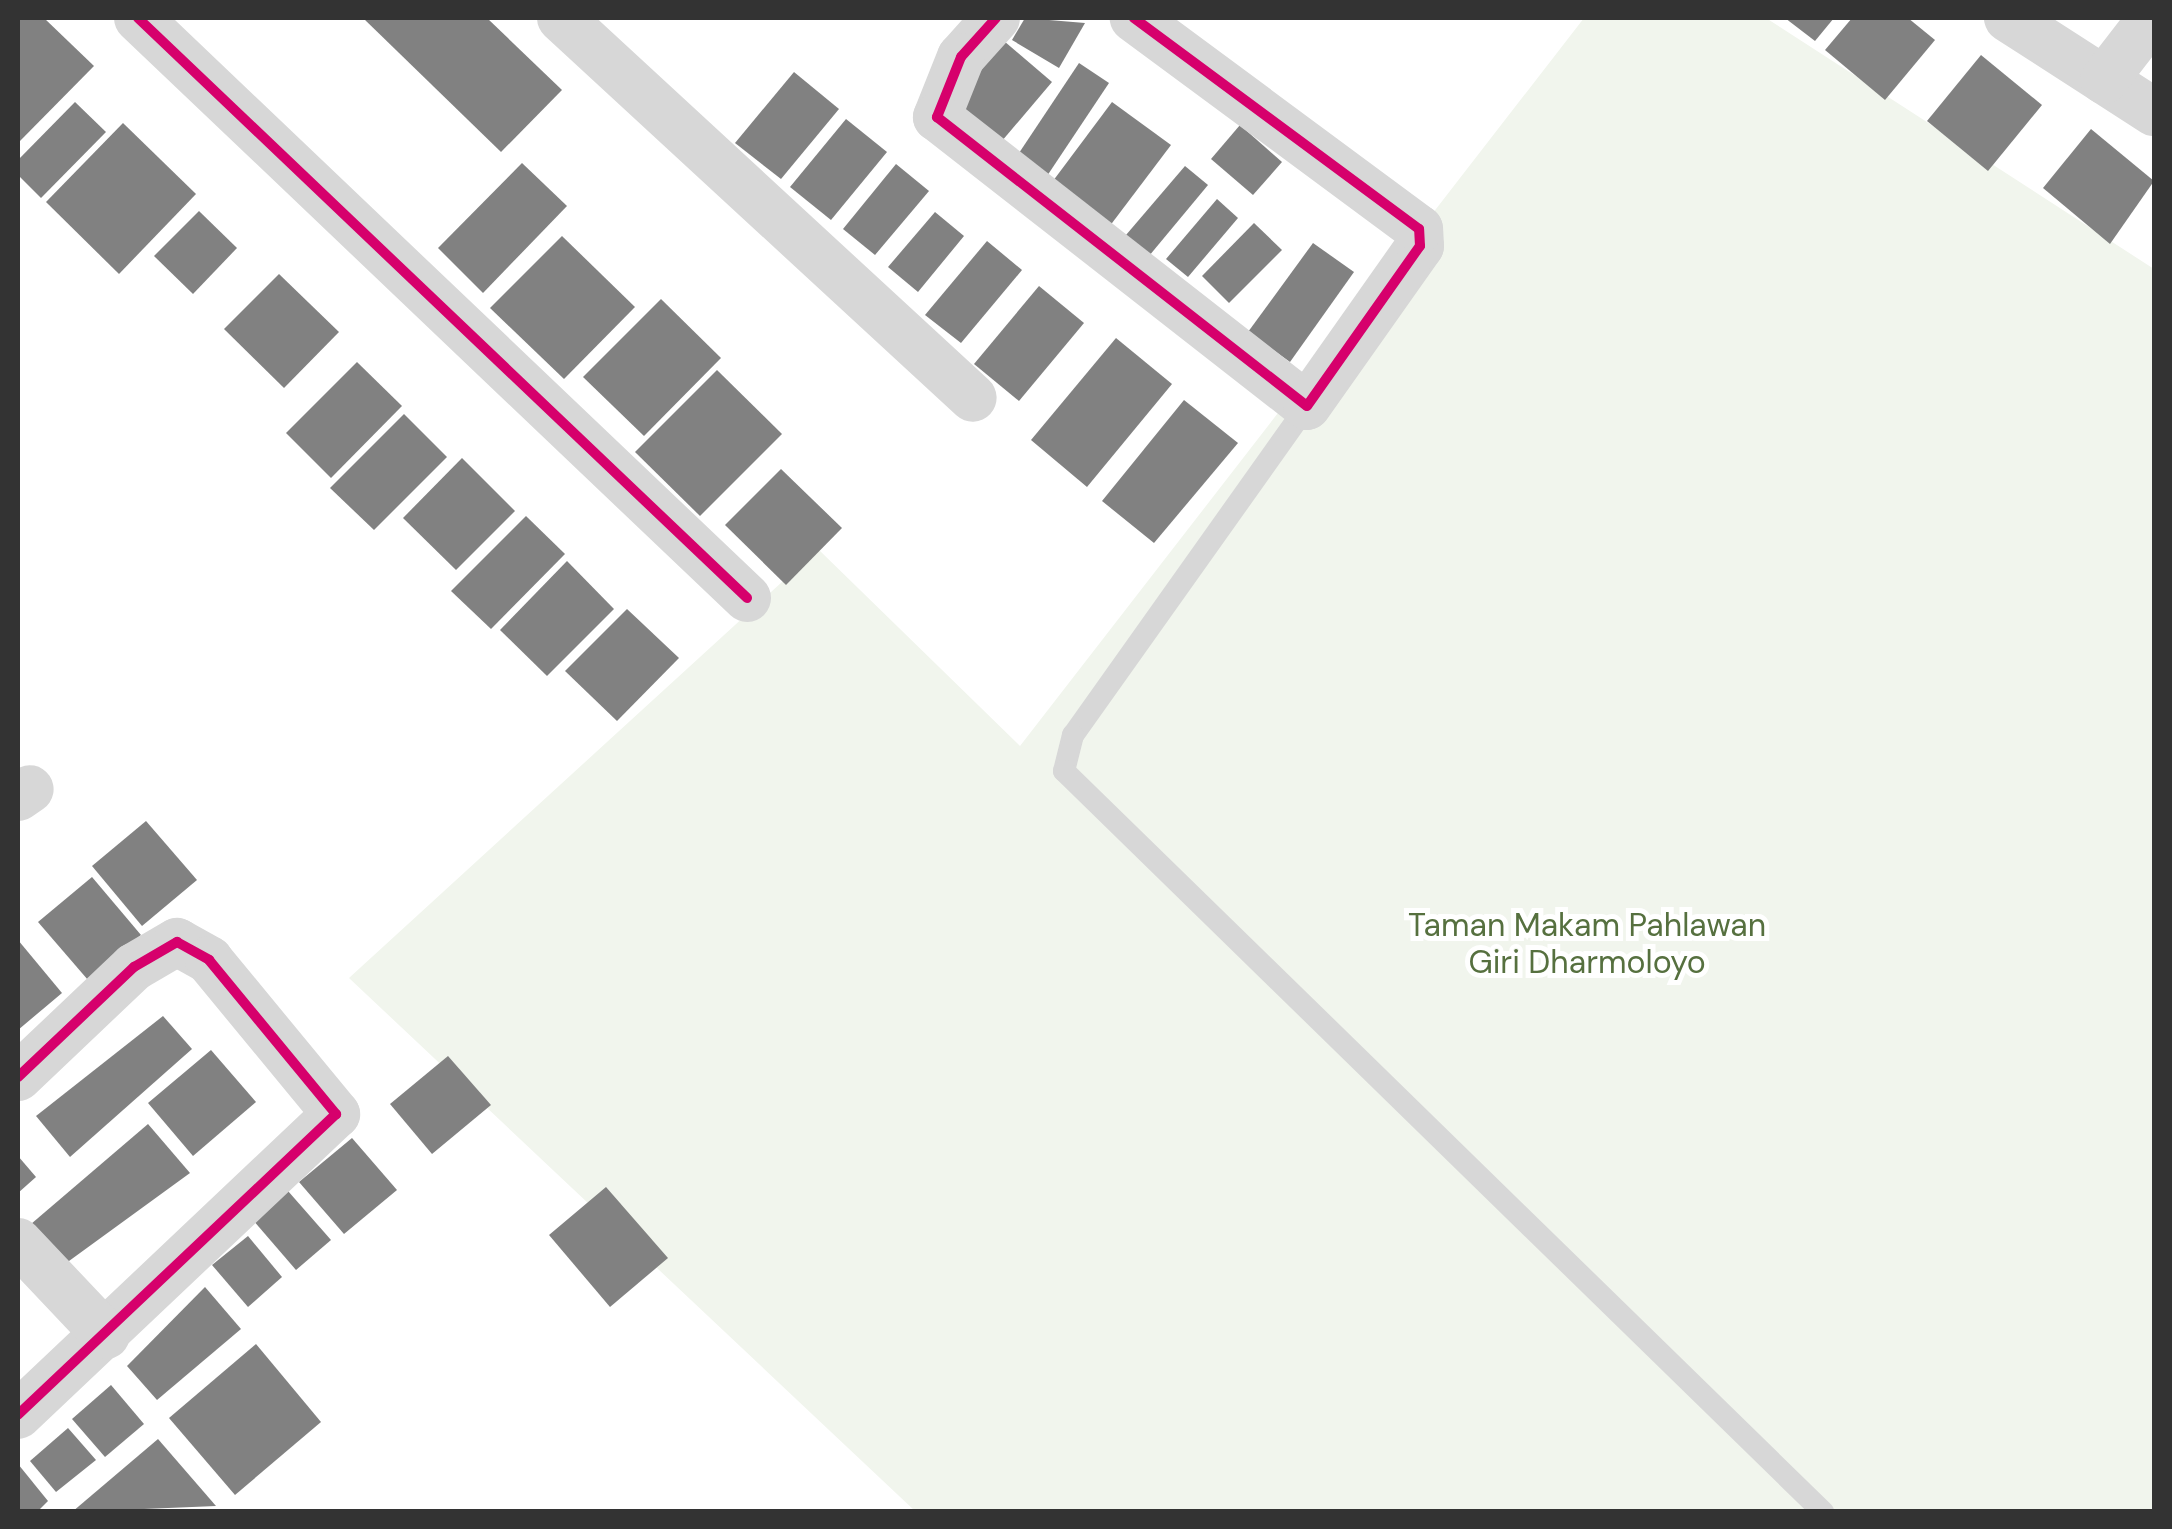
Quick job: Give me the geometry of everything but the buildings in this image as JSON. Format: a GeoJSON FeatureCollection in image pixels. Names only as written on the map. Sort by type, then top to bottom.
{"type":"FeatureCollection","features":[{"type":"Feature","properties":{"kind":"street"},"geometry":{"type":"LineString","coordinates":[[138,18],[747,598]]}},
{"type":"Feature","properties":{"kind":"street"},"geometry":{"type":"LineString","coordinates":[[561,18],[974,398]]}},
{"type":"Feature","properties":{"kind":"street"},"geometry":{"type":"LineString","coordinates":[[996,18],[961,57],[937,117],[1307,406],[1420,246],[1419,229],[1134,18]]}},
{"type":"Feature","properties":{"kind":"street"},"geometry":{"type":"LineString","coordinates":[[2008,18],[2154,112]]}},
{"type":"Feature","properties":{"kind":"street"},"geometry":{"type":"LineString","coordinates":[[2104,80],[2152,18]]}},
{"type":"Feature","properties":{"kind":"street"},"geometry":{"type":"LineString","coordinates":[[18,1077],[134,968],[177,942],[210,960],[335,1102],[331,1127],[18,1416]]}},
{"type":"Feature","properties":{"kind":"street"},"geometry":{"type":"LineString","coordinates":[[18,1242],[106,1335]]}},
{"type":"Feature","properties":{"kind":"lane"},"geometry":{"type":"LineString","coordinates":[[1307,406],[1072,734],[1064,772],[1823,1512]]}},
{"type":"Feature","properties":{"kind":"green space","name":"Taman Makam Pahlawan Giri Dharmoloyo"},"geometry":{"type":"Polygon","coordinates":[[[1584,18],[1766,18],[2154,269],[2154,1511],[915,1511],[349,978],[818,549],[1020,746],[1584,18]]]}},
{"type":"Feature","properties":{"kind":"cycle path"},"geometry":{"type":"LineString","coordinates":[[138,18],[747,598]]}},
{"type":"Feature","properties":{"kind":"cycle path"},"geometry":{"type":"LineString","coordinates":[[996,18],[961,57],[937,117],[1307,406],[1420,246],[1419,229],[1134,18]]}},
{"type":"Feature","properties":{"kind":"cycle path"},"geometry":{"type":"LineString","coordinates":[[18,1077],[134,967],[177,942],[209,960],[336,1114],[18,1415]]}}]}
